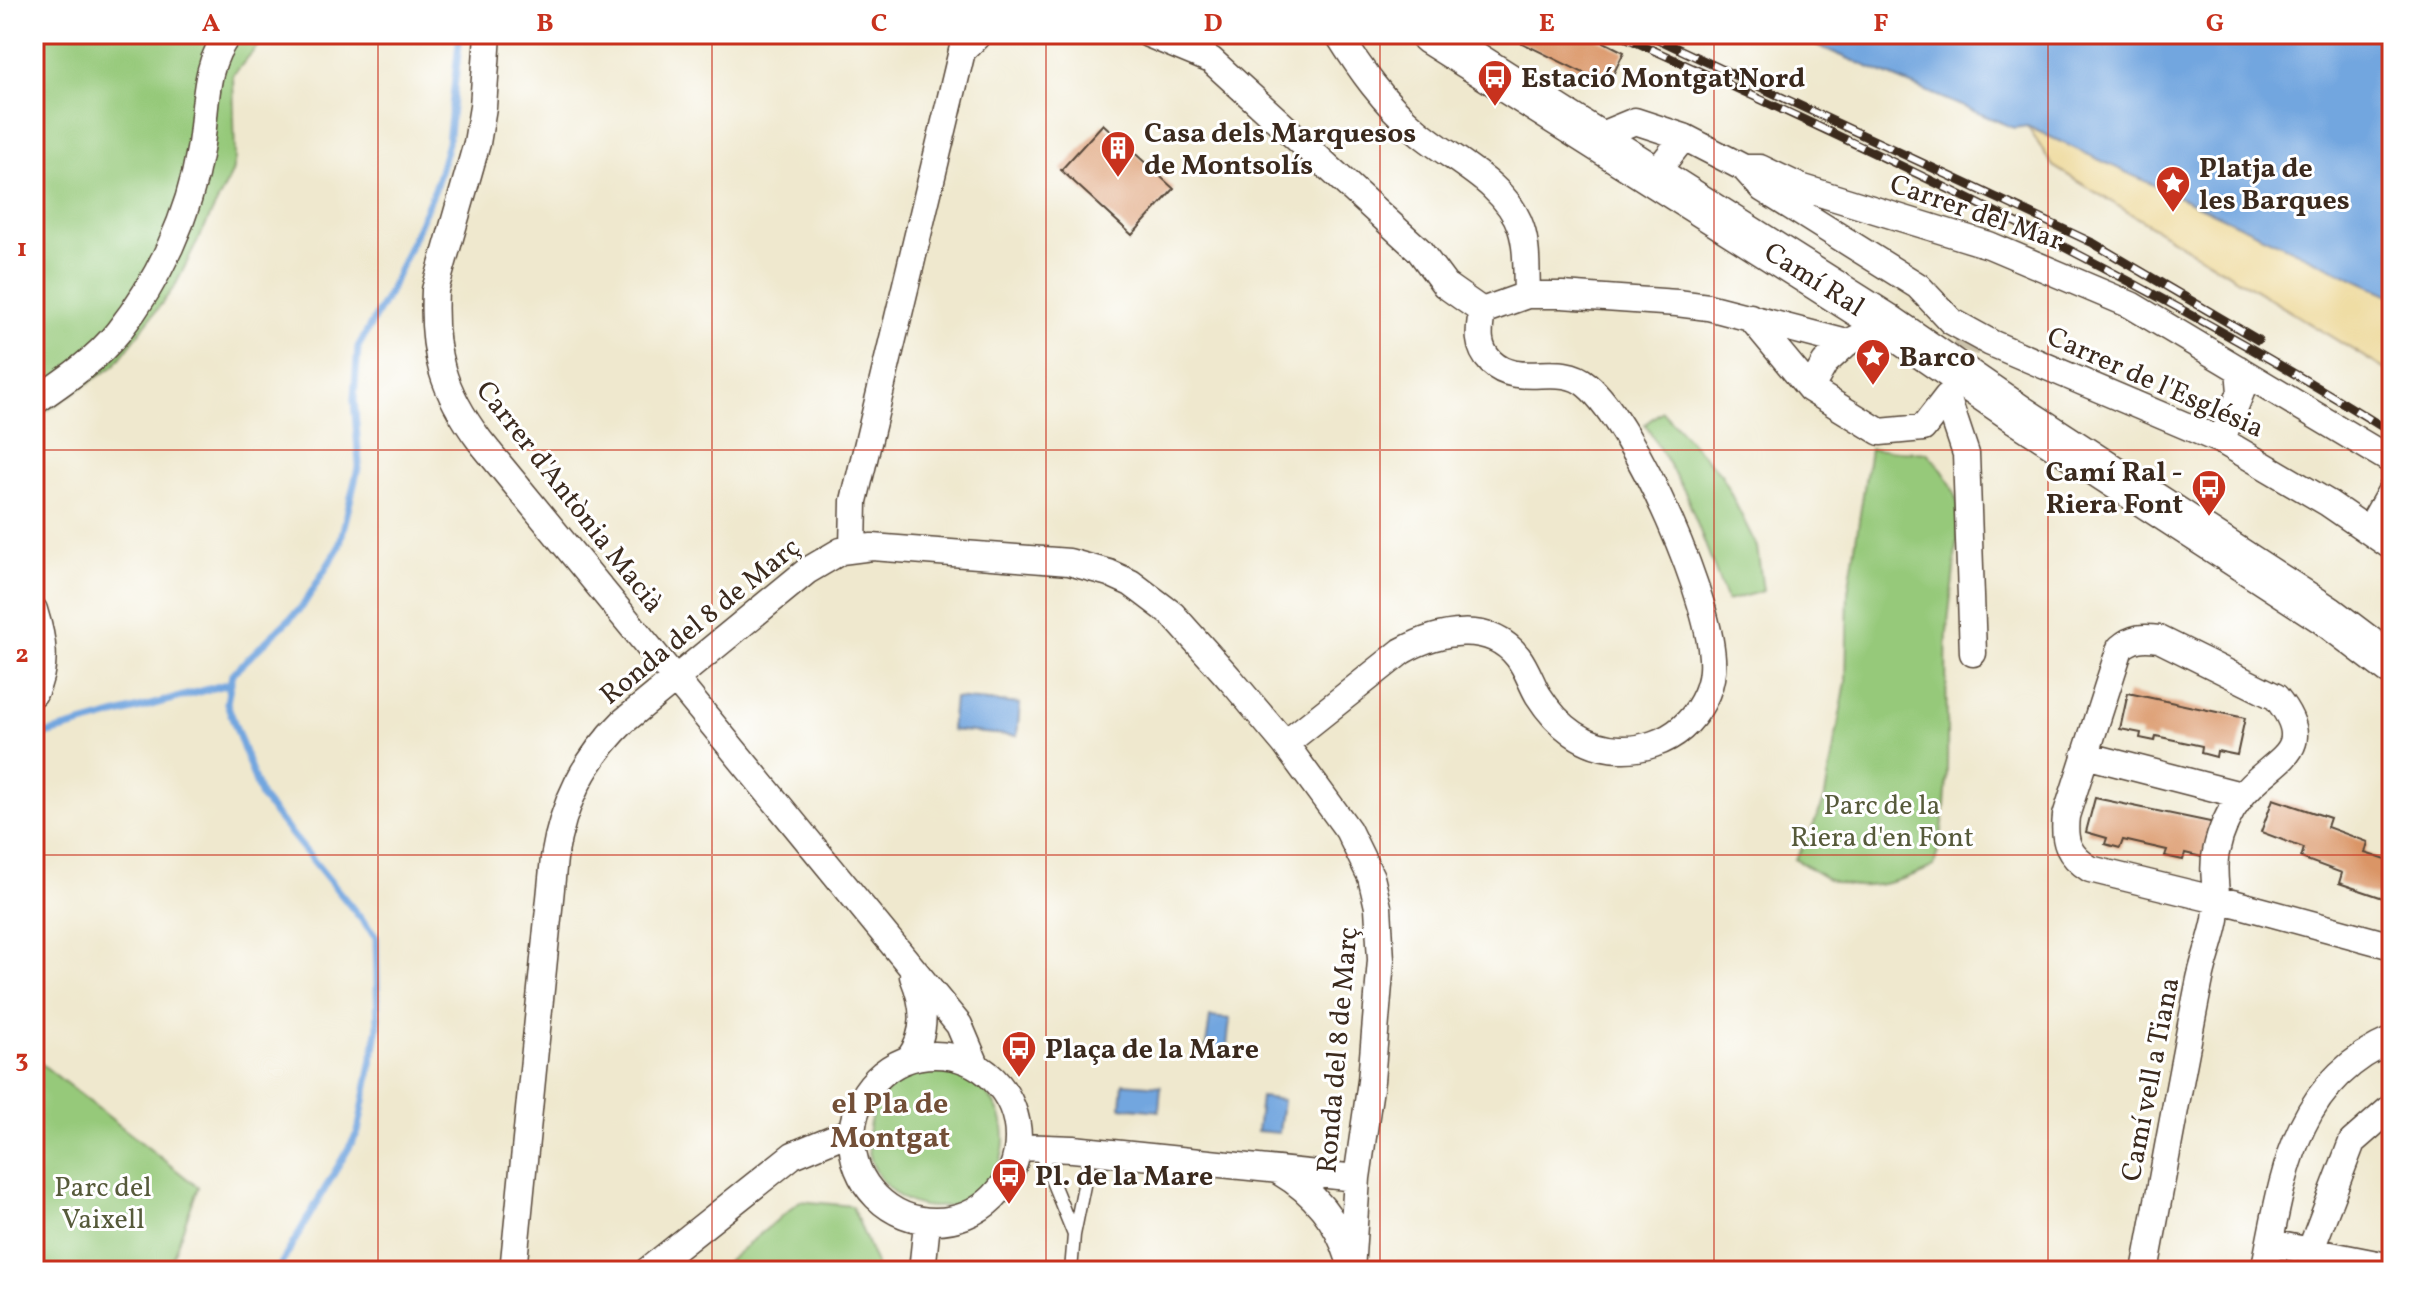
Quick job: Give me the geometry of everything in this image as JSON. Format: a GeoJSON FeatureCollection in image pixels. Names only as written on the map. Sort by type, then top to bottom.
{"type":"FeatureCollection","features":[{"type":"Feature","properties":{"kind":"main road","name":"Camí Ral"},"geometry":{"type":"LineString","coordinates":[[1430,34],[1887,324],[2019,415],[2326,615],[2392,665]]}},
{"type":"Feature","properties":{"kind":"street"},"geometry":{"type":"LineString","coordinates":[[34,402],[76,372],[117,334],[163,262],[196,172],[210,70],[216,53],[229,34]]}},
{"type":"Feature","properties":{"kind":"street","name":"Carrer d'Antònia Macià"},"geometry":{"type":"LineString","coordinates":[[488,34],[477,143],[435,290],[435,335],[444,381],[454,403],[480,441],[959,1025],[976,1065]]}},
{"type":"Feature","properties":{"kind":"street"},"geometry":{"type":"LineString","coordinates":[[853,549],[854,501],[962,51],[979,34]]}},
{"type":"Feature","properties":{"kind":"street"},"geometry":{"type":"LineString","coordinates":[[1148,34],[1211,60],[1419,250],[1445,285],[1482,311]]}},
{"type":"Feature","properties":{"kind":"street"},"geometry":{"type":"LineString","coordinates":[[1338,34],[1359,68],[1393,109],[1424,137],[1484,179],[1506,201],[1521,226],[1527,295]]}},
{"type":"Feature","properties":{"kind":"street","name":"Carrer del Mar"},"geometry":{"type":"LineString","coordinates":[[1594,138],[1635,121],[1684,137],[1744,168],[1760,168],[1800,187],[1989,245],[2131,305],[2392,461]]}},
{"type":"Feature","properties":{"kind":"street"},"geometry":{"type":"LineString","coordinates":[[1653,176],[1684,137]]}},
{"type":"Feature","properties":{"kind":"street","name":"Carrer de l'Església"},"geometry":{"type":"LineString","coordinates":[[1744,168],[1763,189],[1918,286],[1970,337],[1991,343],[2221,441],[2328,503],[2392,547]]}},
{"type":"Feature","properties":{"kind":"street"},"geometry":{"type":"LineString","coordinates":[[1482,311],[1527,295],[1677,303],[1708,307],[1847,343]]}},
{"type":"Feature","properties":{"kind":"street"},"geometry":{"type":"LineString","coordinates":[[1285,744],[1402,651],[1456,631],[1475,633],[1506,645],[1519,659],[1537,693],[1560,723],[1590,743],[1609,749],[1647,746],[1677,732],[1689,723],[1707,692],[1712,673],[1708,631],[1677,538],[1635,453],[1599,396],[1577,377],[1561,373],[1512,375],[1493,364],[1479,344],[1482,311]]}},
{"type":"Feature","properties":{"kind":"street"},"geometry":{"type":"LineString","coordinates":[[1750,317],[1810,389],[1880,432],[1923,428],[1947,397],[1966,454],[1973,653]]}},
{"type":"Feature","properties":{"kind":"street"},"geometry":{"type":"LineString","coordinates":[[1810,389],[1825,363],[1847,343],[1887,324]]}},
{"type":"Feature","properties":{"kind":"street"},"geometry":{"type":"LineString","coordinates":[[2221,441],[2241,392],[2239,369]]}},
{"type":"Feature","properties":{"kind":"street"},"geometry":{"type":"LineString","coordinates":[[2366,529],[2392,483]]}},
{"type":"Feature","properties":{"kind":"street","name":"Ronda del 8 de Març"},"geometry":{"type":"LineString","coordinates":[[513,1271],[554,858],[563,816],[586,765],[602,742],[624,721],[807,571],[828,557],[872,547],[1069,562],[1120,578],[1154,598],[1172,614],[1285,744],[1348,830],[1371,877],[1378,907],[1381,960],[1371,1081],[1357,1178],[1351,1269]]}},
{"type":"Feature","properties":{"kind":"street"},"geometry":{"type":"LineString","coordinates":[[34,610],[44,651],[41,678],[34,693]]}},
{"type":"Feature","properties":{"kind":"street"},"geometry":{"type":"LineString","coordinates":[[2085,755],[2241,795],[2291,750],[2295,732],[2289,713],[2276,697],[2159,639],[2142,637],[2129,640],[2120,648],[2085,755],[2066,816],[2064,833],[2067,848],[2074,860],[2090,869],[2392,946]]}},
{"type":"Feature","properties":{"kind":"street","name":"Camí vell a Tiana"},"geometry":{"type":"LineString","coordinates":[[2145,1271],[2200,979],[2215,920],[2215,856],[2222,833],[2241,795]]}},
{"type":"Feature","properties":{"kind":"street","name":"Carrer d'Antònia Macià"},"geometry":{"type":"LineString","coordinates":[[907,961],[923,1010],[919,1045],[909,1059]]}},
{"type":"Feature","properties":{"kind":"street"},"geometry":{"type":"LineString","coordinates":[[2264,1271],[2292,1148],[2305,1118],[2319,1096],[2343,1070],[2392,1040]]}},
{"type":"Feature","properties":{"kind":"street"},"geometry":{"type":"LineString","coordinates":[[932,1055],[954,1056],[990,1075],[1010,1100],[1029,1147],[998,1191],[973,1210],[951,1220],[927,1223],[904,1218],[886,1206],[868,1185],[855,1160],[851,1131],[853,1114],[859,1098],[889,1070],[909,1059],[932,1055]]}},
{"type":"Feature","properties":{"kind":"street"},"geometry":{"type":"LineString","coordinates":[[2311,1249],[2352,1142],[2392,1107]]}},
{"type":"Feature","properties":{"kind":"street"},"geometry":{"type":"LineString","coordinates":[[647,1271],[793,1155],[851,1131]]}},
{"type":"Feature","properties":{"kind":"street"},"geometry":{"type":"LineString","coordinates":[[1029,1147],[1357,1178]]}},
{"type":"Feature","properties":{"kind":"street","name":"Ronda del 8 de Març"},"geometry":{"type":"LineString","coordinates":[[1277,1170],[1297,1182],[1330,1217],[1346,1249],[1351,1269]]}},
{"type":"Feature","properties":{"kind":"street"},"geometry":{"type":"LineString","coordinates":[[922,1271],[927,1223]]}},
{"type":"Feature","properties":{"kind":"street"},"geometry":{"type":"LineString","coordinates":[[2270,1243],[2311,1249],[2356,1265],[2392,1267]]}},
{"type":"Feature","properties":{"kind":"lane"},"geometry":{"type":"LineString","coordinates":[[1029,1147],[1074,1235]]}},
{"type":"Feature","properties":{"kind":"lane"},"geometry":{"type":"LineString","coordinates":[[1071,1271],[1074,1235],[1091,1151]]}},
{"type":"Feature","properties":{"kind":"green space"},"geometry":{"type":"Polygon","coordinates":[[[34,34],[268,34],[233,75],[235,158],[232,173],[175,286],[114,366],[34,419],[34,34]]]}},
{"type":"Feature","properties":{"kind":"green space"},"geometry":{"type":"Polygon","coordinates":[[[1662,411],[1721,474],[1757,547],[1763,591],[1727,601],[1685,492],[1645,424],[1662,411]]]}},
{"type":"Feature","properties":{"kind":"green space","name":"Parc de la Riera d'en Font"},"geometry":{"type":"Polygon","coordinates":[[[1870,449],[1927,453],[1950,483],[1958,514],[1947,633],[1947,779],[1941,837],[1934,866],[1896,881],[1854,886],[1828,879],[1795,859],[1824,801],[1846,682],[1848,592],[1870,449]]]}},
{"type":"Feature","properties":{"kind":"green space","name":"Parc del Vaixell"},"geometry":{"type":"Polygon","coordinates":[[[34,1058],[198,1187],[173,1256],[162,1271],[34,1271],[34,1058]]]}},
{"type":"Feature","properties":{"kind":"green space"},"geometry":{"type":"Polygon","coordinates":[[[936,1071],[962,1076],[984,1091],[999,1113],[1004,1139],[999,1165],[984,1187],[962,1202],[936,1207],[910,1202],[888,1187],[873,1165],[868,1139],[873,1113],[888,1091],[910,1076],[936,1071]]]}},
{"type":"Feature","properties":{"kind":"green space"},"geometry":{"type":"Polygon","coordinates":[[[800,1201],[852,1206],[876,1264],[876,1271],[716,1271],[800,1201]]]}},
{"type":"Feature","properties":{"kind":"sand","name":"Platja de les Barques"},"geometry":{"type":"Polygon","coordinates":[[[2027,126],[2392,296],[2392,374],[2053,166],[2027,126]]]}},
{"type":"Feature","properties":{"kind":"water"},"geometry":{"type":"Polygon","coordinates":[[[1795,34],[2392,34],[2392,296],[2027,126],[2014,128],[1795,34]]]}},
{"type":"Feature","properties":{"kind":"water"},"geometry":{"type":"Polygon","coordinates":[[[954,698],[1020,704],[1017,736],[951,730],[954,698]]]}},
{"type":"Feature","properties":{"kind":"water"},"geometry":{"type":"Polygon","coordinates":[[[1210,1017],[1230,1019],[1226,1055],[1205,1052],[1210,1017]]]}},
{"type":"Feature","properties":{"kind":"water"},"geometry":{"type":"Polygon","coordinates":[[[1123,1083],[1161,1086],[1159,1111],[1121,1107],[1123,1083]]]}},
{"type":"Feature","properties":{"kind":"water"},"geometry":{"type":"Polygon","coordinates":[[[1261,1097],[1283,1100],[1279,1133],[1257,1131],[1261,1097]]]}},
{"type":"Feature","properties":{"kind":"building"},"geometry":{"type":"Polygon","coordinates":[[[1517,34],[1588,34],[1624,52],[1608,85],[1514,39],[1517,34]]]}},
{"type":"Feature","properties":{"kind":"building","name":"Casa dels Marquesos de Montsolís"},"geometry":{"type":"Polygon","coordinates":[[[1103,124],[1174,189],[1132,235],[1061,170],[1103,124]]]}},
{"type":"Feature","properties":{"kind":"building"},"geometry":{"type":"Polygon","coordinates":[[[2128,693],[2245,718],[2237,755],[2217,751],[2216,757],[2201,753],[2202,746],[2156,736],[2155,741],[2140,738],[2141,733],[2120,729],[2128,693]]]}},
{"type":"Feature","properties":{"kind":"building"},"geometry":{"type":"Polygon","coordinates":[[[2095,798],[2215,823],[2206,858],[2185,853],[2183,860],[2165,856],[2167,850],[2123,840],[2120,848],[2105,844],[2107,838],[2086,832],[2095,798]]]}},
{"type":"Feature","properties":{"kind":"building"},"geometry":{"type":"Polygon","coordinates":[[[2273,799],[2330,818],[2327,827],[2368,842],[2365,853],[2392,862],[2388,881],[2392,882],[2392,901],[2339,883],[2342,873],[2301,858],[2304,848],[2261,832],[2273,799]]]}},
{"type":"Feature","properties":{"kind":"building"},"geometry":{"type":"Polygon","coordinates":[[[2305,1259],[2346,1271],[2303,1271],[2305,1259]]]}},
{"type":"Feature","properties":{"kind":"waterway"},"geometry":{"type":"LineString","coordinates":[[277,1271],[358,1132],[378,1027],[376,937],[261,797],[227,703],[232,674],[302,607],[339,547],[359,464],[354,399],[358,347],[390,291],[435,189],[448,143],[460,34]]}},
{"type":"Feature","properties":{"kind":"waterway"},"geometry":{"type":"LineString","coordinates":[[34,737],[231,683]]}},
{"type":"Feature","properties":{"kind":"tunnel"},"geometry":{"type":"LineString","coordinates":[[1951,387],[1968,343]]}},
{"type":"Feature","properties":{"kind":"railway"},"geometry":{"type":"LineString","coordinates":[[1618,34],[1914,172],[2109,270],[2299,376],[2392,433]]}},
{"type":"Feature","properties":{"kind":"railway"},"geometry":{"type":"LineString","coordinates":[[1647,34],[2093,243],[2258,340]]}},
{"type":"Feature","properties":{"kind":"place","name":"Estació Montgat Nord"},"geometry":{"type":"Point","coordinates":[1495,108]}},
{"type":"Feature","properties":{"kind":"place","name":"Casa dels Marquesos de Montsolís"},"geometry":{"type":"Point","coordinates":[1118,179]}},
{"type":"Feature","properties":{"kind":"place","name":"Platja de les Barques"},"geometry":{"type":"Point","coordinates":[2173,214]}},
{"type":"Feature","properties":{"kind":"place","name":"Barco"},"geometry":{"type":"Point","coordinates":[1873,387]}},
{"type":"Feature","properties":{"kind":"place","name":"Camí Ral - Riera Font"},"geometry":{"type":"Point","coordinates":[2209,518]}},
{"type":"Feature","properties":{"kind":"place","name":"Plaça de la Mare"},"geometry":{"type":"Point","coordinates":[1019,1079]}},
{"type":"Feature","properties":{"kind":"place","name":"Pl. de la Mare"},"geometry":{"type":"Point","coordinates":[1009,1206]}},
{"type":"Feature","properties":{"kind":"district","name":"el Pla de Montgat"},"geometry":{"type":"Point","coordinates":[890,1120]}}]}
